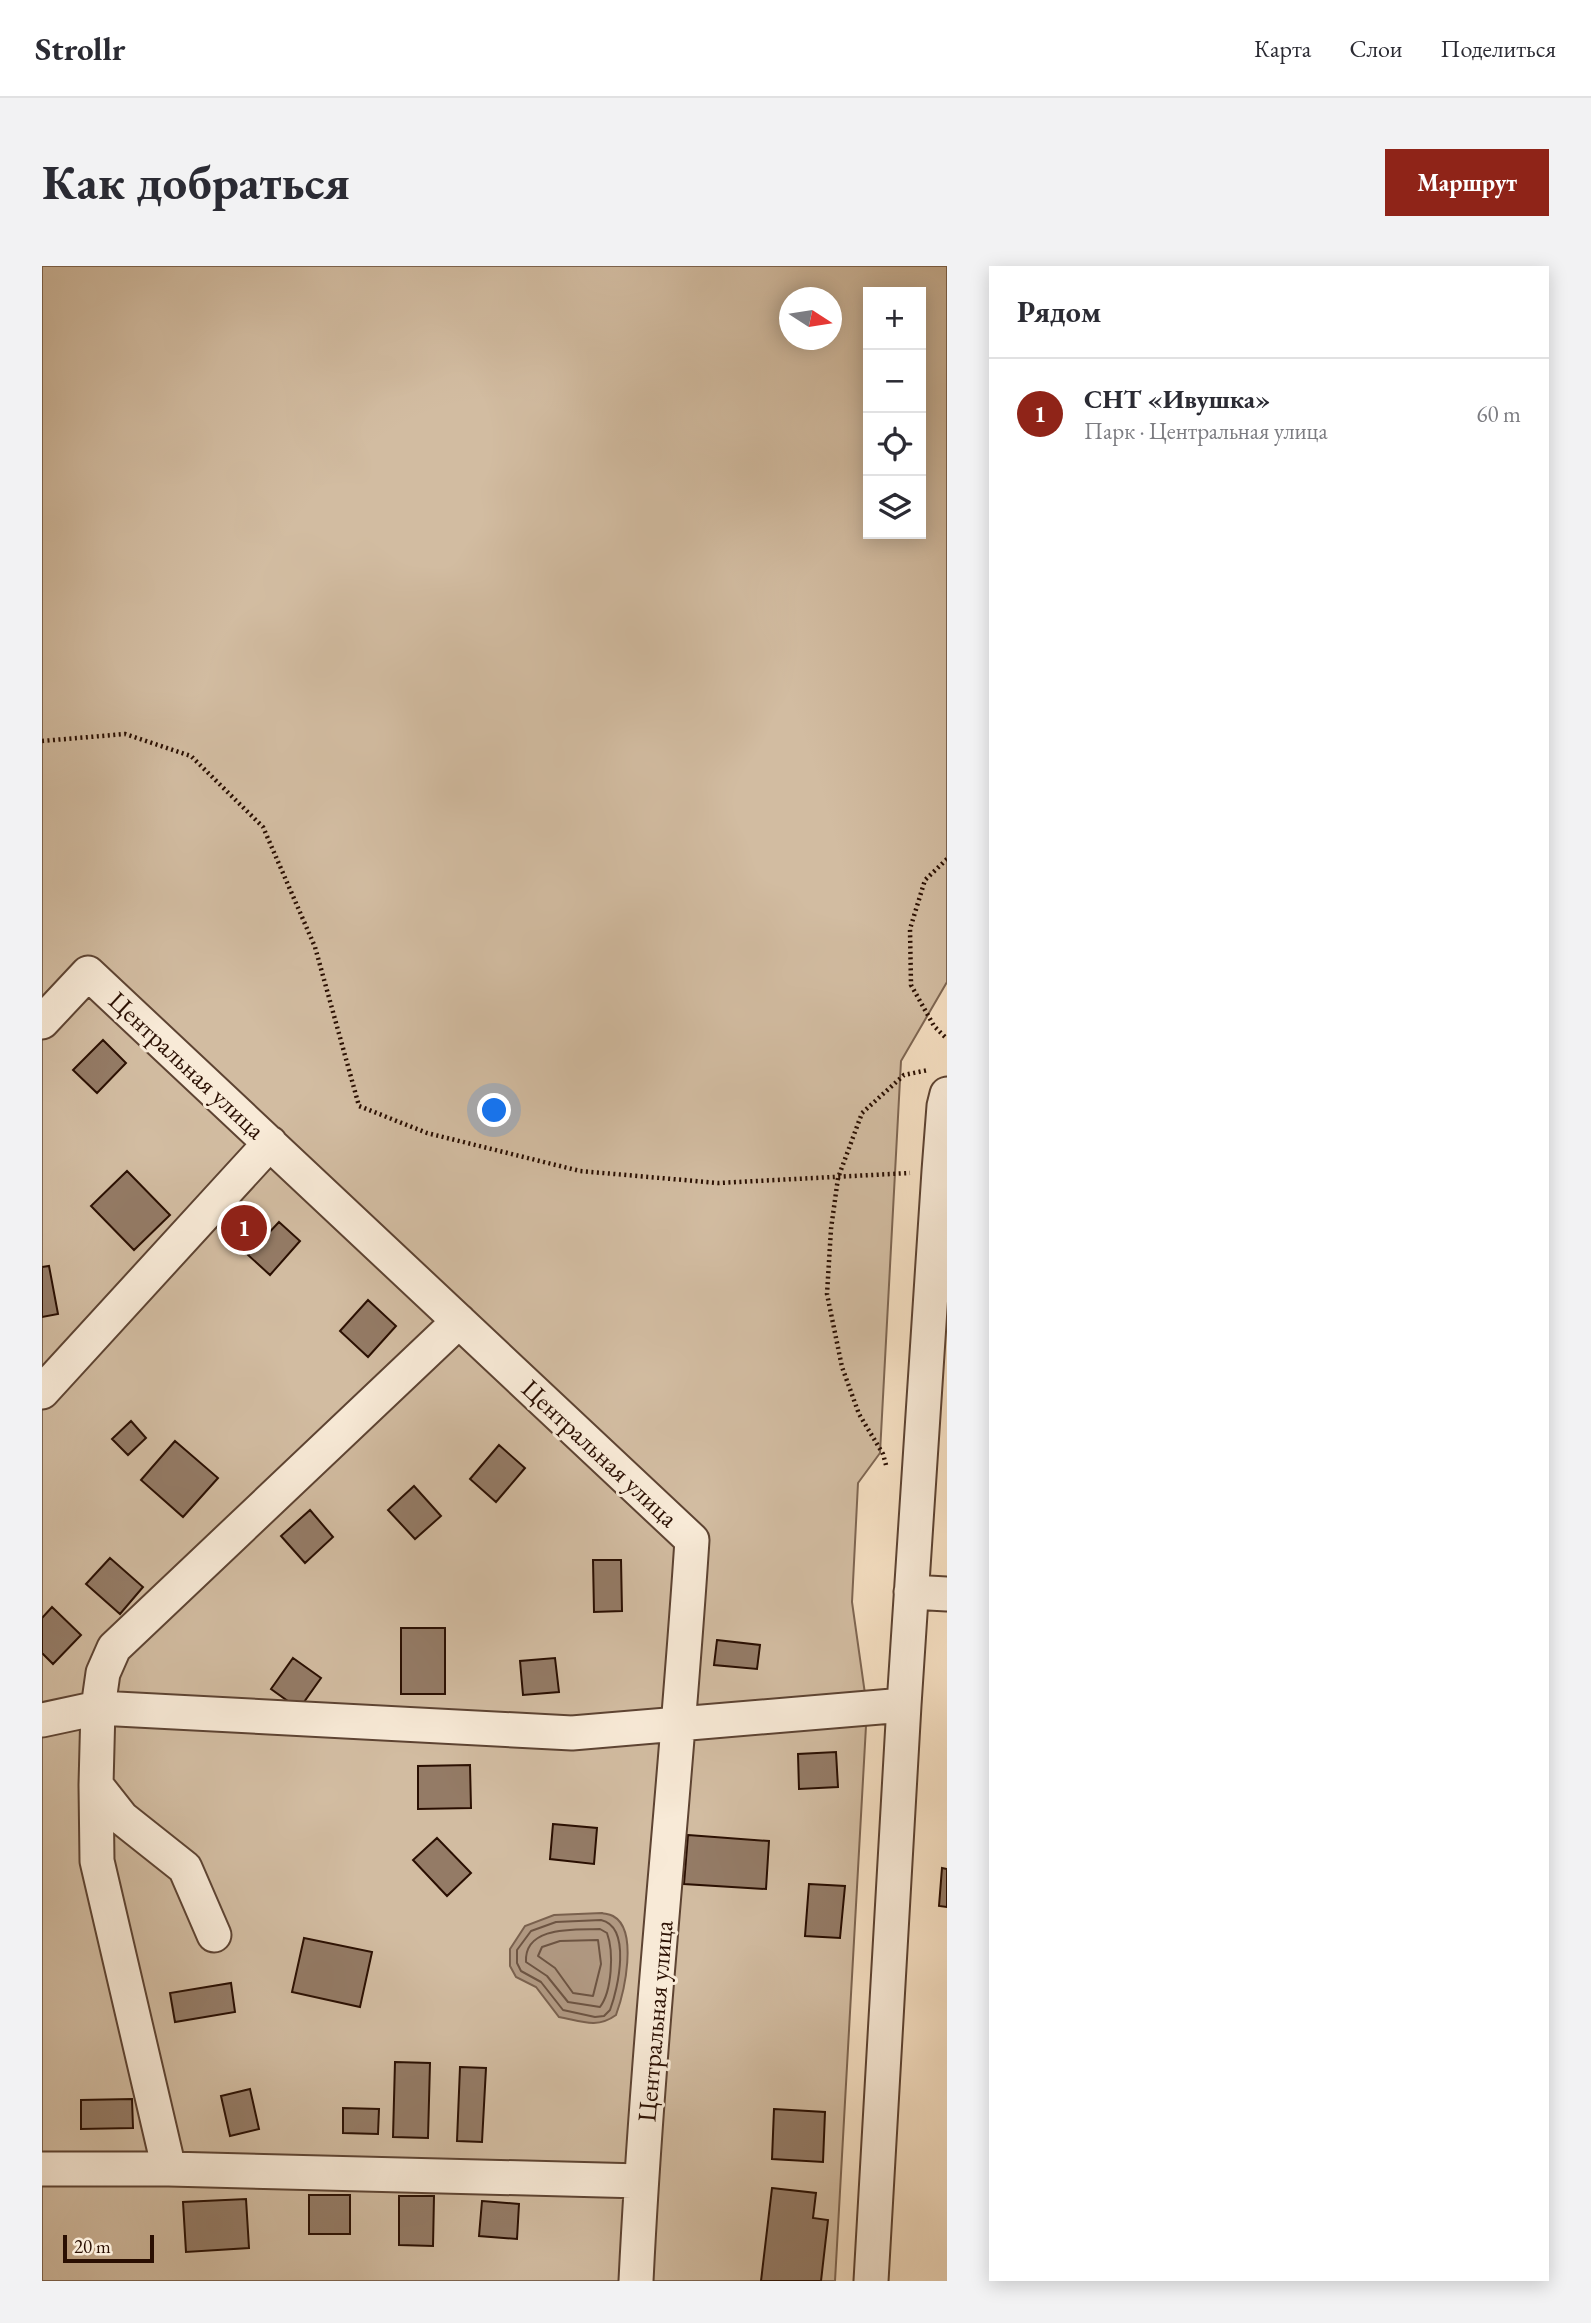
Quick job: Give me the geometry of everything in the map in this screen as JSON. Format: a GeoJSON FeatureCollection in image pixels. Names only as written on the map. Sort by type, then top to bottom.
{"type":"FeatureCollection","features":[{"type":"Feature","properties":{"kind":"street","name":"Центральная улица"},"geometry":{"type":"LineString","coordinates":[[42,1022],[88,973],[692,1540],[680,1724],[641,2181],[636,2281]]}},
{"type":"Feature","properties":{"kind":"street"},"geometry":{"type":"LineString","coordinates":[[871,2281],[911,1592],[939,1171],[947,1094]]}},
{"type":"Feature","properties":{"kind":"street"},"geometry":{"type":"LineString","coordinates":[[42,1392],[270,1143]]}},
{"type":"Feature","properties":{"kind":"street"},"geometry":{"type":"LineString","coordinates":[[169,2169],[97,1861],[96,1785],[103,1673],[114,1648],[459,1321]]}},
{"type":"Feature","properties":{"kind":"street"},"geometry":{"type":"LineString","coordinates":[[911,1592],[947,1594]]}},
{"type":"Feature","properties":{"kind":"street"},"geometry":{"type":"LineString","coordinates":[[42,1720],[99,1708],[572,1733],[904,1705]]}},
{"type":"Feature","properties":{"kind":"street"},"geometry":{"type":"LineString","coordinates":[[96,1785],[122,1818],[186,1868],[214,1934]]}},
{"type":"Feature","properties":{"kind":"street"},"geometry":{"type":"LineString","coordinates":[[42,2169],[169,2169],[641,2181]]}},
{"type":"Feature","properties":{"kind":"path"},"geometry":{"type":"LineString","coordinates":[[42,741],[125,734],[191,756],[263,827],[315,947],[359,1106],[427,1133],[580,1171],[718,1183],[939,1171]]}},
{"type":"Feature","properties":{"kind":"path"},"geometry":{"type":"LineString","coordinates":[[947,859],[925,880],[911,929],[911,985],[934,1026],[947,1039]]}},
{"type":"Feature","properties":{"kind":"path"},"geometry":{"type":"LineString","coordinates":[[888,1473],[883,1454],[859,1415],[842,1367],[827,1294],[831,1229],[838,1178],[862,1113],[904,1075],[924,1069]]}},
{"type":"Feature","properties":{"kind":"shaded area"},"geometry":{"type":"Polygon","coordinates":[[[42,266],[947,266],[947,982],[901,1061],[880,1453],[858,1483],[852,1602],[867,1708],[835,2281],[42,2281],[42,266]]]}},
{"type":"Feature","properties":{"kind":"water"},"geometry":{"type":"Polygon","coordinates":[[[602,1913],[613,1916],[621,1923],[626,1934],[627,1962],[623,1992],[616,2015],[595,2023],[559,2017],[536,1987],[516,1977],[510,1966],[510,1949],[525,1926],[554,1915],[602,1913]]]}},
{"type":"Feature","properties":{"kind":"building"},"geometry":{"type":"Polygon","coordinates":[[[103,1040],[126,1063],[97,1093],[73,1070],[103,1040]]]}},
{"type":"Feature","properties":{"kind":"building"},"geometry":{"type":"Polygon","coordinates":[[[127,1171],[170,1215],[134,1250],[91,1206],[127,1171]]]}},
{"type":"Feature","properties":{"kind":"building"},"geometry":{"type":"Polygon","coordinates":[[[279,1222],[300,1241],[270,1275],[248,1255],[279,1222]]]}},
{"type":"Feature","properties":{"kind":"building"},"geometry":{"type":"Polygon","coordinates":[[[49,1266],[58,1314],[42,1317],[42,1267],[49,1266]]]}},
{"type":"Feature","properties":{"kind":"building"},"geometry":{"type":"Polygon","coordinates":[[[368,1300],[396,1326],[368,1357],[340,1331],[368,1300]]]}},
{"type":"Feature","properties":{"kind":"building"},"geometry":{"type":"Polygon","coordinates":[[[131,1421],[146,1438],[128,1455],[112,1439],[131,1421]]]}},
{"type":"Feature","properties":{"kind":"building"},"geometry":{"type":"Polygon","coordinates":[[[175,1441],[218,1478],[183,1517],[141,1480],[175,1441]]]}},
{"type":"Feature","properties":{"kind":"building"},"geometry":{"type":"Polygon","coordinates":[[[499,1445],[525,1468],[496,1502],[470,1479],[499,1445]]]}},
{"type":"Feature","properties":{"kind":"building"},"geometry":{"type":"Polygon","coordinates":[[[414,1486],[441,1516],[415,1539],[388,1510],[414,1486]]]}},
{"type":"Feature","properties":{"kind":"building"},"geometry":{"type":"Polygon","coordinates":[[[310,1510],[333,1537],[305,1563],[281,1536],[310,1510]]]}},
{"type":"Feature","properties":{"kind":"building"},"geometry":{"type":"Polygon","coordinates":[[[110,1558],[143,1587],[120,1614],[86,1584],[110,1558]]]}},
{"type":"Feature","properties":{"kind":"building"},"geometry":{"type":"Polygon","coordinates":[[[593,1560],[621,1560],[622,1611],[594,1612],[593,1560]]]}},
{"type":"Feature","properties":{"kind":"building"},"geometry":{"type":"Polygon","coordinates":[[[52,1607],[81,1635],[53,1664],[42,1653],[42,1618],[52,1607]]]}},
{"type":"Feature","properties":{"kind":"building"},"geometry":{"type":"Polygon","coordinates":[[[401,1628],[445,1628],[445,1694],[401,1694],[401,1628]]]}},
{"type":"Feature","properties":{"kind":"building"},"geometry":{"type":"Polygon","coordinates":[[[717,1640],[760,1645],[757,1669],[714,1665],[717,1640]]]}},
{"type":"Feature","properties":{"kind":"building"},"geometry":{"type":"Polygon","coordinates":[[[293,1658],[321,1678],[299,1709],[271,1689],[293,1658]]]}},
{"type":"Feature","properties":{"kind":"building"},"geometry":{"type":"Polygon","coordinates":[[[555,1658],[559,1692],[523,1695],[520,1661],[555,1658]]]}},
{"type":"Feature","properties":{"kind":"building"},"geometry":{"type":"Polygon","coordinates":[[[836,1752],[838,1787],[799,1789],[798,1754],[836,1752]]]}},
{"type":"Feature","properties":{"kind":"building"},"geometry":{"type":"Polygon","coordinates":[[[470,1765],[471,1808],[418,1809],[418,1766],[470,1765]]]}},
{"type":"Feature","properties":{"kind":"building"},"geometry":{"type":"Polygon","coordinates":[[[553,1824],[597,1828],[594,1864],[550,1859],[553,1824]]]}},
{"type":"Feature","properties":{"kind":"building"},"geometry":{"type":"Polygon","coordinates":[[[688,1835],[769,1841],[766,1889],[684,1884],[688,1835]]]}},
{"type":"Feature","properties":{"kind":"building"},"geometry":{"type":"Polygon","coordinates":[[[437,1838],[471,1873],[447,1896],[413,1860],[437,1838]]]}},
{"type":"Feature","properties":{"kind":"building"},"geometry":{"type":"Polygon","coordinates":[[[942,1868],[947,1869],[947,1907],[939,1906],[942,1868]]]}},
{"type":"Feature","properties":{"kind":"building"},"geometry":{"type":"Polygon","coordinates":[[[809,1884],[845,1886],[840,1938],[805,1936],[809,1884]]]}},
{"type":"Feature","properties":{"kind":"building"},"geometry":{"type":"Polygon","coordinates":[[[304,1938],[372,1952],[360,2007],[292,1992],[304,1938]]]}},
{"type":"Feature","properties":{"kind":"building"},"geometry":{"type":"Polygon","coordinates":[[[231,1983],[235,2012],[175,2022],[170,1993],[231,1983]]]}},
{"type":"Feature","properties":{"kind":"building"},"geometry":{"type":"Polygon","coordinates":[[[395,2062],[430,2063],[428,2138],[393,2137],[395,2062]]]}},
{"type":"Feature","properties":{"kind":"building"},"geometry":{"type":"Polygon","coordinates":[[[460,2067],[486,2068],[482,2142],[457,2141],[460,2067]]]}},
{"type":"Feature","properties":{"kind":"building"},"geometry":{"type":"Polygon","coordinates":[[[250,2089],[259,2129],[230,2136],[221,2096],[250,2089]]]}},
{"type":"Feature","properties":{"kind":"building"},"geometry":{"type":"Polygon","coordinates":[[[132,2099],[133,2128],[81,2129],[81,2100],[132,2099]]]}},
{"type":"Feature","properties":{"kind":"building"},"geometry":{"type":"Polygon","coordinates":[[[343,2108],[379,2109],[378,2134],[343,2133],[343,2108]]]}},
{"type":"Feature","properties":{"kind":"building"},"geometry":{"type":"Polygon","coordinates":[[[774,2109],[825,2112],[823,2162],[772,2159],[774,2109]]]}},
{"type":"Feature","properties":{"kind":"building"},"geometry":{"type":"Polygon","coordinates":[[[772,2188],[816,2193],[813,2218],[828,2220],[821,2281],[761,2281],[772,2188]]]}},
{"type":"Feature","properties":{"kind":"building"},"geometry":{"type":"Polygon","coordinates":[[[309,2195],[350,2195],[350,2234],[309,2234],[309,2195]]]}},
{"type":"Feature","properties":{"kind":"building"},"geometry":{"type":"Polygon","coordinates":[[[399,2196],[434,2196],[433,2246],[399,2245],[399,2196]]]}},
{"type":"Feature","properties":{"kind":"building"},"geometry":{"type":"Polygon","coordinates":[[[246,2199],[249,2248],[186,2252],[183,2202],[246,2199]]]}},
{"type":"Feature","properties":{"kind":"building"},"geometry":{"type":"Polygon","coordinates":[[[482,2201],[519,2204],[517,2239],[479,2236],[482,2201]]]}},
{"type":"Feature","properties":{"kind":"place","name":"СНТ «Ивушка»"},"geometry":{"type":"Point","coordinates":[244,1228]}}]}
